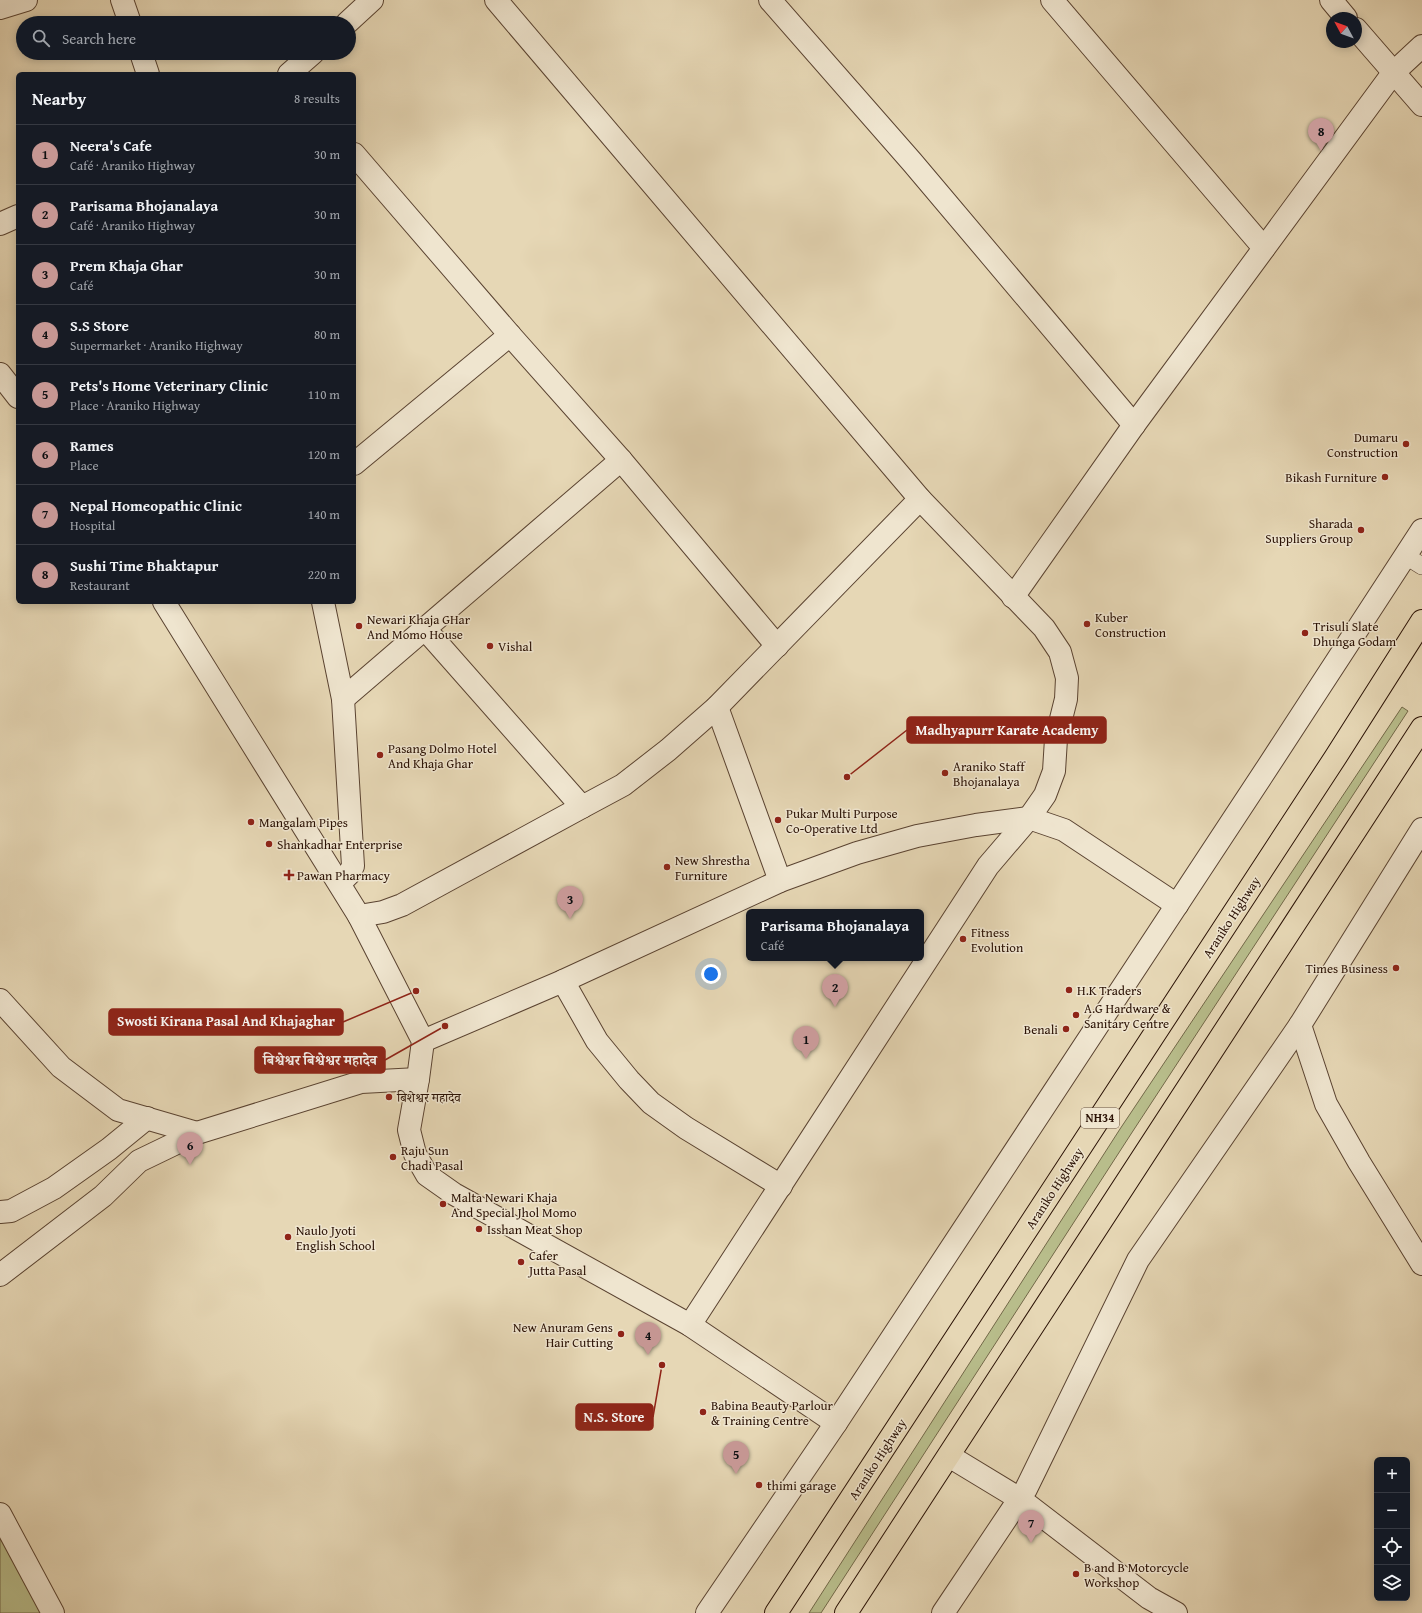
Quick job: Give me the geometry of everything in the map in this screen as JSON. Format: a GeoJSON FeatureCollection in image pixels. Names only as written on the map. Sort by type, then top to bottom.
{"type":"FeatureCollection","features":[{"type":"Feature","properties":{"kind":"highway","name":"Araniko Highway"},"geometry":{"type":"LineString","coordinates":[[776,1613],[1326,771],[1422,621]]}},
{"type":"Feature","properties":{"kind":"highway"},"geometry":{"type":"LineString","coordinates":[[846,1613],[1422,728]]}},
{"type":"Feature","properties":{"kind":"street"},"geometry":{"type":"LineString","coordinates":[[0,8],[26,0]]}},
{"type":"Feature","properties":{"kind":"street"},"geometry":{"type":"LineString","coordinates":[[122,0],[128,16]]}},
{"type":"Feature","properties":{"kind":"street"},"geometry":{"type":"LineString","coordinates":[[355,16],[372,0]]}},
{"type":"Feature","properties":{"kind":"street"},"geometry":{"type":"LineString","coordinates":[[496,0],[920,499],[1044,628],[1060,652],[1067,678],[1066,699],[1056,739],[1054,771],[1045,795],[1029,818],[988,866],[690,1325]]}},
{"type":"Feature","properties":{"kind":"street"},"geometry":{"type":"LineString","coordinates":[[770,0],[912,162],[1134,425]]}},
{"type":"Feature","properties":{"kind":"street"},"geometry":{"type":"LineString","coordinates":[[1052,0],[1264,248]]}},
{"type":"Feature","properties":{"kind":"street"},"geometry":{"type":"LineString","coordinates":[[1331,0],[1341,12]]}},
{"type":"Feature","properties":{"kind":"street"},"geometry":{"type":"LineString","coordinates":[[1362,36],[1422,105]]}},
{"type":"Feature","properties":{"kind":"street"},"geometry":{"type":"LineString","coordinates":[[1013,597],[1134,425],[1393,73],[1422,46]]}},
{"type":"Feature","properties":{"kind":"street"},"geometry":{"type":"LineString","coordinates":[[143,60],[147,72]]}},
{"type":"Feature","properties":{"kind":"street"},"geometry":{"type":"LineString","coordinates":[[291,72],[305,60]]}},
{"type":"Feature","properties":{"kind":"street"},"geometry":{"type":"LineString","coordinates":[[356,156],[510,335],[621,460],[777,646]]}},
{"type":"Feature","properties":{"kind":"street"},"geometry":{"type":"LineString","coordinates":[[0,224],[16,217]]}},
{"type":"Feature","properties":{"kind":"street"},"geometry":{"type":"LineString","coordinates":[[356,462],[510,335]]}},
{"type":"Feature","properties":{"kind":"street"},"geometry":{"type":"LineString","coordinates":[[0,374],[16,394]]}},
{"type":"Feature","properties":{"kind":"street"},"geometry":{"type":"LineString","coordinates":[[343,699],[621,460]]}},
{"type":"Feature","properties":{"kind":"street"},"geometry":{"type":"LineString","coordinates":[[360,916],[383,912],[402,904],[623,785],[668,750],[717,707],[920,499]]}},
{"type":"Feature","properties":{"kind":"street"},"geometry":{"type":"LineString","coordinates":[[707,1613],[836,1423],[1178,905],[1414,561],[1422,530]]}},
{"type":"Feature","properties":{"kind":"street"},"geometry":{"type":"LineString","coordinates":[[165,604],[360,916],[422,1041],[418,1079],[409,1130],[415,1154],[427,1175],[454,1194],[690,1325],[836,1423]]}},
{"type":"Feature","properties":{"kind":"street"},"geometry":{"type":"LineString","coordinates":[[323,604],[343,699],[353,866],[349,874],[340,883]]}},
{"type":"Feature","properties":{"kind":"street"},"geometry":{"type":"LineString","coordinates":[[425,629],[582,807]]}},
{"type":"Feature","properties":{"kind":"street"},"geometry":{"type":"LineString","coordinates":[[717,707],[780,881]]}},
{"type":"Feature","properties":{"kind":"street"},"geometry":{"type":"LineString","coordinates":[[422,1041],[563,981],[780,881],[856,853],[917,836],[976,825],[1029,818],[1064,830],[1178,905]]}},
{"type":"Feature","properties":{"kind":"street"},"geometry":{"type":"LineString","coordinates":[[943,1613],[1026,1489],[1138,1260],[1300,1026],[1422,829]]}},
{"type":"Feature","properties":{"kind":"street"},"geometry":{"type":"LineString","coordinates":[[563,981],[597,1041],[629,1080],[651,1103],[686,1128],[781,1186]]}},
{"type":"Feature","properties":{"kind":"street"},"geometry":{"type":"LineString","coordinates":[[0,1000],[61,1067],[118,1110],[197,1133]]}},
{"type":"Feature","properties":{"kind":"street"},"geometry":{"type":"LineString","coordinates":[[1300,1026],[1326,1104],[1359,1162],[1422,1264]]}},
{"type":"Feature","properties":{"kind":"street"},"geometry":{"type":"LineString","coordinates":[[0,1275],[103,1196],[139,1161],[197,1133],[361,1082],[418,1079]]}},
{"type":"Feature","properties":{"kind":"street"},"geometry":{"type":"LineString","coordinates":[[0,1212],[11,1211],[54,1188],[109,1149],[147,1118]]}},
{"type":"Feature","properties":{"kind":"street"},"geometry":{"type":"LineString","coordinates":[[949,1456],[1020,1499],[1149,1598],[1176,1613]]}},
{"type":"Feature","properties":{"kind":"street"},"geometry":{"type":"LineString","coordinates":[[0,1514],[53,1613]]}},
{"type":"Feature","properties":{"kind":"green space"},"geometry":{"type":"Polygon","coordinates":[[[1402,707],[1408,711],[1131,1134],[821,1613],[809,1613],[1120,1129],[1402,707]]]}},
{"type":"Feature","properties":{"kind":"green space"},"geometry":{"type":"Polygon","coordinates":[[[7,1537],[44,1613],[0,1613],[0,1540],[7,1537]]]}},
{"type":"Feature","properties":{"kind":"place","name":"Sushi Time Bhaktapur"},"geometry":{"type":"Point","coordinates":[1321,151]}},
{"type":"Feature","properties":{"kind":"place","name":"Dumaru Construction"},"geometry":{"type":"Point","coordinates":[1406,444]}},
{"type":"Feature","properties":{"kind":"place","name":"Bikash Furniture"},"geometry":{"type":"Point","coordinates":[1385,477]}},
{"type":"Feature","properties":{"kind":"place","name":"Sharada Suppliers Group"},"geometry":{"type":"Point","coordinates":[1361,530]}},
{"type":"Feature","properties":{"kind":"place","name":"Kuber Construction"},"geometry":{"type":"Point","coordinates":[1087,624]}},
{"type":"Feature","properties":{"kind":"place","name":"Newari Khaja GHar And Momo House"},"geometry":{"type":"Point","coordinates":[359,626]}},
{"type":"Feature","properties":{"kind":"place","name":"Trisuli Slate Dhunga Godam"},"geometry":{"type":"Point","coordinates":[1305,633]}},
{"type":"Feature","properties":{"kind":"place","name":"Vishal"},"geometry":{"type":"Point","coordinates":[490,646]}},
{"type":"Feature","properties":{"kind":"place","name":"Pasang Dolmo Hotel And Khaja Ghar"},"geometry":{"type":"Point","coordinates":[380,755]}},
{"type":"Feature","properties":{"kind":"place","name":"Araniko Staff Bhojanalaya"},"geometry":{"type":"Point","coordinates":[945,773]}},
{"type":"Feature","properties":{"kind":"place","name":"Madhyapurr Karate Academy"},"geometry":{"type":"Point","coordinates":[847,777]}},
{"type":"Feature","properties":{"kind":"place","name":"Pukar Multi Purpose Co-Operative Ltd"},"geometry":{"type":"Point","coordinates":[778,820]}},
{"type":"Feature","properties":{"kind":"place","name":"Mangalam Pipes"},"geometry":{"type":"Point","coordinates":[251,822]}},
{"type":"Feature","properties":{"kind":"place","name":"Shankadhar Enterprise"},"geometry":{"type":"Point","coordinates":[269,844]}},
{"type":"Feature","properties":{"kind":"place","name":"New Shrestha Furniture"},"geometry":{"type":"Point","coordinates":[667,867]}},
{"type":"Feature","properties":{"kind":"place","name":"Pawan Pharmacy"},"geometry":{"type":"Point","coordinates":[289,875]}},
{"type":"Feature","properties":{"kind":"place","name":"Prem Khaja Ghar"},"geometry":{"type":"Point","coordinates":[570,919]}},
{"type":"Feature","properties":{"kind":"place","name":"Fitness Evolution"},"geometry":{"type":"Point","coordinates":[963,939]}},
{"type":"Feature","properties":{"kind":"place","name":"Times Business"},"geometry":{"type":"Point","coordinates":[1396,968]}},
{"type":"Feature","properties":{"kind":"place","name":"H.K Traders"},"geometry":{"type":"Point","coordinates":[1069,990]}},
{"type":"Feature","properties":{"kind":"place","name":"Swosti Kirana Pasal And Khajaghar"},"geometry":{"type":"Point","coordinates":[416,991]}},
{"type":"Feature","properties":{"kind":"place","name":"Parisama Bhojanalaya"},"geometry":{"type":"Point","coordinates":[835,1007]}},
{"type":"Feature","properties":{"kind":"place","name":"A.G Hardware & Sanitary Centre"},"geometry":{"type":"Point","coordinates":[1076,1015]}},
{"type":"Feature","properties":{"kind":"place","name":"बिश्वेश्वर बिश्वेश्वर महादेव"},"geometry":{"type":"Point","coordinates":[445,1026]}},
{"type":"Feature","properties":{"kind":"place","name":"Benali"},"geometry":{"type":"Point","coordinates":[1066,1029]}},
{"type":"Feature","properties":{"kind":"place","name":"Neera's Cafe"},"geometry":{"type":"Point","coordinates":[806,1059]}},
{"type":"Feature","properties":{"kind":"place","name":"बिशेश्वर महादेव"},"geometry":{"type":"Point","coordinates":[389,1097]}},
{"type":"Feature","properties":{"kind":"place","name":"Raju Sun Chadi Pasal"},"geometry":{"type":"Point","coordinates":[393,1157]}},
{"type":"Feature","properties":{"kind":"place","name":"Rames"},"geometry":{"type":"Point","coordinates":[190,1165]}},
{"type":"Feature","properties":{"kind":"place","name":"Malta Newari Khaja And Special Jhol Momo"},"geometry":{"type":"Point","coordinates":[443,1204]}},
{"type":"Feature","properties":{"kind":"place","name":"Isshan Meat Shop"},"geometry":{"type":"Point","coordinates":[479,1229]}},
{"type":"Feature","properties":{"kind":"place","name":"Naulo Jyoti English School"},"geometry":{"type":"Point","coordinates":[288,1237]}},
{"type":"Feature","properties":{"kind":"place","name":"Cafer Jutta Pasal"},"geometry":{"type":"Point","coordinates":[521,1262]}},
{"type":"Feature","properties":{"kind":"place","name":"New Anuram Gens Hair Cutting"},"geometry":{"type":"Point","coordinates":[621,1334]}},
{"type":"Feature","properties":{"kind":"place","name":"S.S Store"},"geometry":{"type":"Point","coordinates":[648,1355]}},
{"type":"Feature","properties":{"kind":"place","name":"N.S. Store"},"geometry":{"type":"Point","coordinates":[662,1365]}},
{"type":"Feature","properties":{"kind":"place","name":"Babina Beauty Parlour & Training Centre"},"geometry":{"type":"Point","coordinates":[703,1412]}},
{"type":"Feature","properties":{"kind":"place","name":"Pets's Home Veterinary Clinic"},"geometry":{"type":"Point","coordinates":[736,1474]}},
{"type":"Feature","properties":{"kind":"place","name":"thimi garage"},"geometry":{"type":"Point","coordinates":[759,1485]}},
{"type":"Feature","properties":{"kind":"place","name":"Nepal Homeopathic Clinic"},"geometry":{"type":"Point","coordinates":[1031,1543]}},
{"type":"Feature","properties":{"kind":"place","name":"B and B Motorcycle Workshop"},"geometry":{"type":"Point","coordinates":[1076,1574]}}]}
